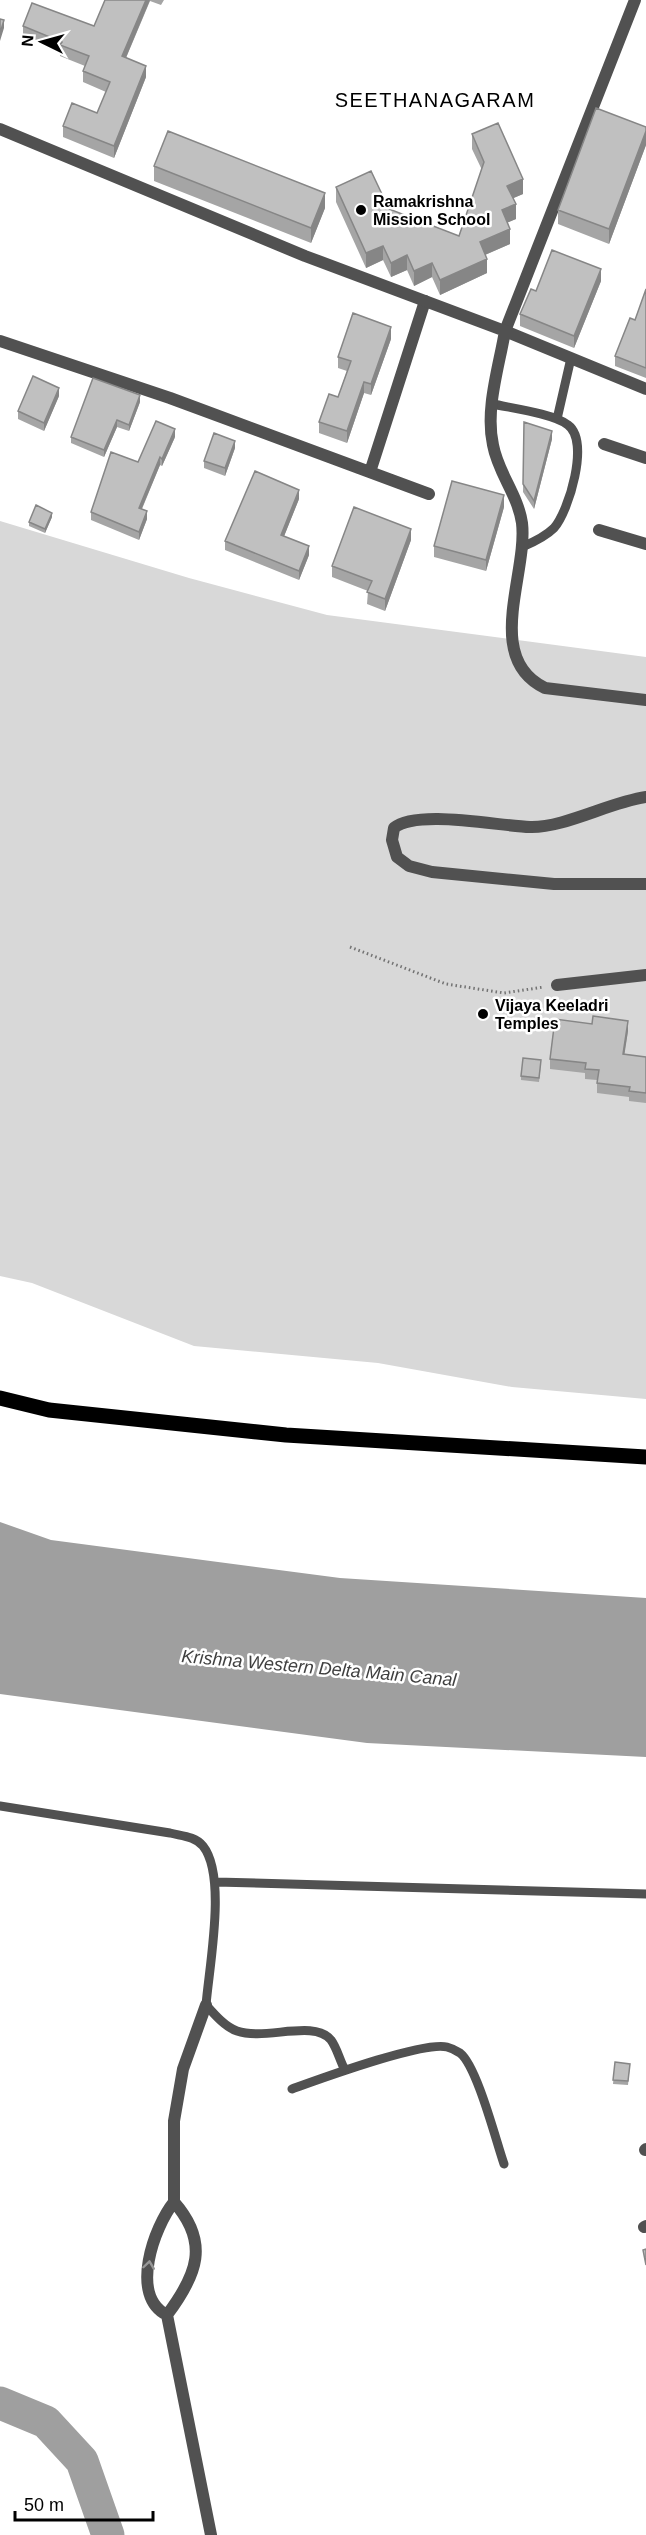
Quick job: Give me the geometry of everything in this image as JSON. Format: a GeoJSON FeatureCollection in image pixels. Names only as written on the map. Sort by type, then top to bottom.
{"type":"FeatureCollection","features":[{"type":"Feature","properties":{"kind":"main road"},"geometry":{"type":"LineString","coordinates":[[0,1398],[49,1410],[286,1435],[646,1457]]}},
{"type":"Feature","properties":{"kind":"street"},"geometry":{"type":"LineString","coordinates":[[635,0],[505,332],[491,427],[493,447],[515,498],[522,522],[522,547],[512,612],[513,645],[518,664],[532,682],[545,688],[646,700]]}},
{"type":"Feature","properties":{"kind":"street"},"geometry":{"type":"LineString","coordinates":[[0,129],[304,256],[505,332],[646,389]]}},
{"type":"Feature","properties":{"kind":"street"},"geometry":{"type":"LineString","coordinates":[[370,472],[425,302]]}},
{"type":"Feature","properties":{"kind":"street"},"geometry":{"type":"LineString","coordinates":[[0,341],[170,398],[429,494]]}},
{"type":"Feature","properties":{"kind":"street"},"geometry":{"type":"LineString","coordinates":[[604,444],[646,458]]}},
{"type":"Feature","properties":{"kind":"street"},"geometry":{"type":"LineString","coordinates":[[599,530],[646,544]]}},
{"type":"Feature","properties":{"kind":"street"},"geometry":{"type":"LineString","coordinates":[[646,797],[532,827],[422,819],[402,821],[393,828],[392,840],[397,856],[409,866],[432,872],[554,884],[646,884]]}},
{"type":"Feature","properties":{"kind":"street"},"geometry":{"type":"LineString","coordinates":[[557,985],[646,975]]}},
{"type":"Feature","properties":{"kind":"street"},"geometry":{"type":"LineString","coordinates":[[168,2315],[157,2310],[149,2295],[147,2268],[161,2226],[174,2202],[174,2121],[183,2069],[206,2004]]}},
{"type":"Feature","properties":{"kind":"street"},"geometry":{"type":"LineString","coordinates":[[174,2202],[187,2216],[198,2252],[197,2261],[183,2295],[168,2315],[211,2535]]}},
{"type":"Feature","properties":{"kind":"lane"},"geometry":{"type":"LineString","coordinates":[[557,419],[571,358]]}},
{"type":"Feature","properties":{"kind":"lane"},"geometry":{"type":"LineString","coordinates":[[493,404],[557,419],[570,425],[576,436],[577,451],[570,495],[554,527],[544,536],[522,547]]}},
{"type":"Feature","properties":{"kind":"lane"},"geometry":{"type":"LineString","coordinates":[[0,1806],[193,1838],[209,1855],[216,1882],[206,2004],[235,2031],[266,2036],[308,2030],[321,2032],[331,2041],[345,2070]]}},
{"type":"Feature","properties":{"kind":"lane"},"geometry":{"type":"LineString","coordinates":[[216,1882],[646,1894]]}},
{"type":"Feature","properties":{"kind":"lane"},"geometry":{"type":"LineString","coordinates":[[292,2089],[345,2070],[422,2049],[447,2047],[461,2054],[475,2077],[504,2164]]}},
{"type":"Feature","properties":{"kind":"path"},"geometry":{"type":"LineString","coordinates":[[350,947],[446,984],[504,993],[557,985]]}},
{"type":"Feature","properties":{"kind":"shaded area"},"geometry":{"type":"Polygon","coordinates":[[[0,521],[189,578],[327,615],[646,657],[646,1399],[512,1387],[378,1363],[194,1346],[32,1283],[0,1276],[0,521]]]}},
{"type":"Feature","properties":{"kind":"water","name":"Krishna Western Delta Main Canal"},"geometry":{"type":"Polygon","coordinates":[[[0,1522],[51,1540],[340,1578],[646,1598],[646,1757],[367,1743],[0,1694],[0,1522]]]}},
{"type":"Feature","properties":{"kind":"building"},"geometry":{"type":"Polygon","coordinates":[[[105,0],[146,0],[122,56],[146,66],[114,146],[63,126],[72,103],[97,113],[110,82],[83,71],[89,56],[60,45],[62,42],[23,26],[32,3],[94,26],[105,0]]]}},
{"type":"Feature","properties":{"kind":"building"},"geometry":{"type":"Polygon","coordinates":[[[0,19],[4,20],[0,33],[0,19]]]}},
{"type":"Feature","properties":{"kind":"building"},"geometry":{"type":"Polygon","coordinates":[[[596,108],[646,127],[609,229],[558,210],[596,108]]]}},
{"type":"Feature","properties":{"kind":"building","name":"Ramakrishna Mission School"},"geometry":{"type":"Polygon","coordinates":[[[498,123],[523,179],[507,186],[516,204],[502,210],[510,229],[480,242],[487,259],[440,280],[432,263],[414,271],[407,255],[391,263],[383,246],[366,253],[336,187],[371,171],[389,209],[459,236],[484,162],[472,134],[498,123]]]}},
{"type":"Feature","properties":{"kind":"building"},"geometry":{"type":"Polygon","coordinates":[[[168,131],[325,193],[311,228],[154,166],[168,131]]]}},
{"type":"Feature","properties":{"kind":"building"},"geometry":{"type":"Polygon","coordinates":[[[552,250],[601,269],[574,336],[520,314],[531,289],[536,291],[552,250]]]}},
{"type":"Feature","properties":{"kind":"building"},"geometry":{"type":"Polygon","coordinates":[[[646,289],[646,368],[615,356],[630,318],[635,320],[646,289]]]}},
{"type":"Feature","properties":{"kind":"building"},"geometry":{"type":"Polygon","coordinates":[[[353,313],[391,327],[371,384],[364,382],[347,431],[319,422],[329,394],[338,397],[351,361],[338,357],[353,313]]]}},
{"type":"Feature","properties":{"kind":"building"},"geometry":{"type":"Polygon","coordinates":[[[33,376],[59,388],[44,423],[18,411],[33,376]]]}},
{"type":"Feature","properties":{"kind":"building"},"geometry":{"type":"Polygon","coordinates":[[[93,378],[140,395],[129,425],[117,420],[104,450],[71,437],[93,378]]]}},
{"type":"Feature","properties":{"kind":"building"},"geometry":{"type":"Polygon","coordinates":[[[156,421],[175,429],[162,459],[160,457],[139,508],[147,511],[139,532],[91,512],[111,452],[138,462],[156,421]]]}},
{"type":"Feature","properties":{"kind":"building"},"geometry":{"type":"Polygon","coordinates":[[[524,422],[552,431],[534,501],[523,484],[524,422]]]}},
{"type":"Feature","properties":{"kind":"building"},"geometry":{"type":"Polygon","coordinates":[[[214,433],[235,441],[225,468],[204,461],[214,433]]]}},
{"type":"Feature","properties":{"kind":"building"},"geometry":{"type":"Polygon","coordinates":[[[255,471],[299,490],[281,535],[309,546],[299,571],[225,541],[255,471]]]}},
{"type":"Feature","properties":{"kind":"building"},"geometry":{"type":"Polygon","coordinates":[[[452,481],[504,495],[486,560],[434,546],[452,481]]]}},
{"type":"Feature","properties":{"kind":"building"},"geometry":{"type":"Polygon","coordinates":[[[36,505],[52,513],[45,529],[29,522],[36,505]]]}},
{"type":"Feature","properties":{"kind":"building"},"geometry":{"type":"Polygon","coordinates":[[[354,507],[411,529],[385,599],[367,592],[372,581],[332,566],[354,507]]]}},
{"type":"Feature","properties":{"kind":"building"},"geometry":{"type":"Polygon","coordinates":[[[593,1016],[628,1021],[623,1054],[646,1057],[646,1093],[629,1091],[630,1087],[597,1083],[599,1070],[585,1069],[586,1063],[550,1059],[555,1019],[592,1024],[593,1016]]]}},
{"type":"Feature","properties":{"kind":"building"},"geometry":{"type":"Polygon","coordinates":[[[523,1058],[541,1060],[539,1078],[521,1076],[523,1058]]]}},
{"type":"Feature","properties":{"kind":"building"},"geometry":{"type":"Polygon","coordinates":[[[615,2062],[630,2064],[628,2081],[613,2080],[615,2062]]]}},
{"type":"Feature","properties":{"kind":"building"},"geometry":{"type":"Polygon","coordinates":[[[646,2249],[646,2265],[643,2250],[646,2249]]]}},
{"type":"Feature","properties":{"kind":"waterway"},"geometry":{"type":"LineString","coordinates":[[0,2403],[46,2422],[82,2461],[108,2535]]}},
{"type":"Feature","properties":{"kind":"place","name":"Ramakrishna Mission School"},"geometry":{"type":"Point","coordinates":[361,210]}},
{"type":"Feature","properties":{"kind":"place","name":"Vijaya Keeladri Temples"},"geometry":{"type":"Point","coordinates":[483,1014]}},
{"type":"Feature","properties":{"kind":"district","name":"SEETHANAGARAM"},"geometry":{"type":"Point","coordinates":[435,100]}}]}
